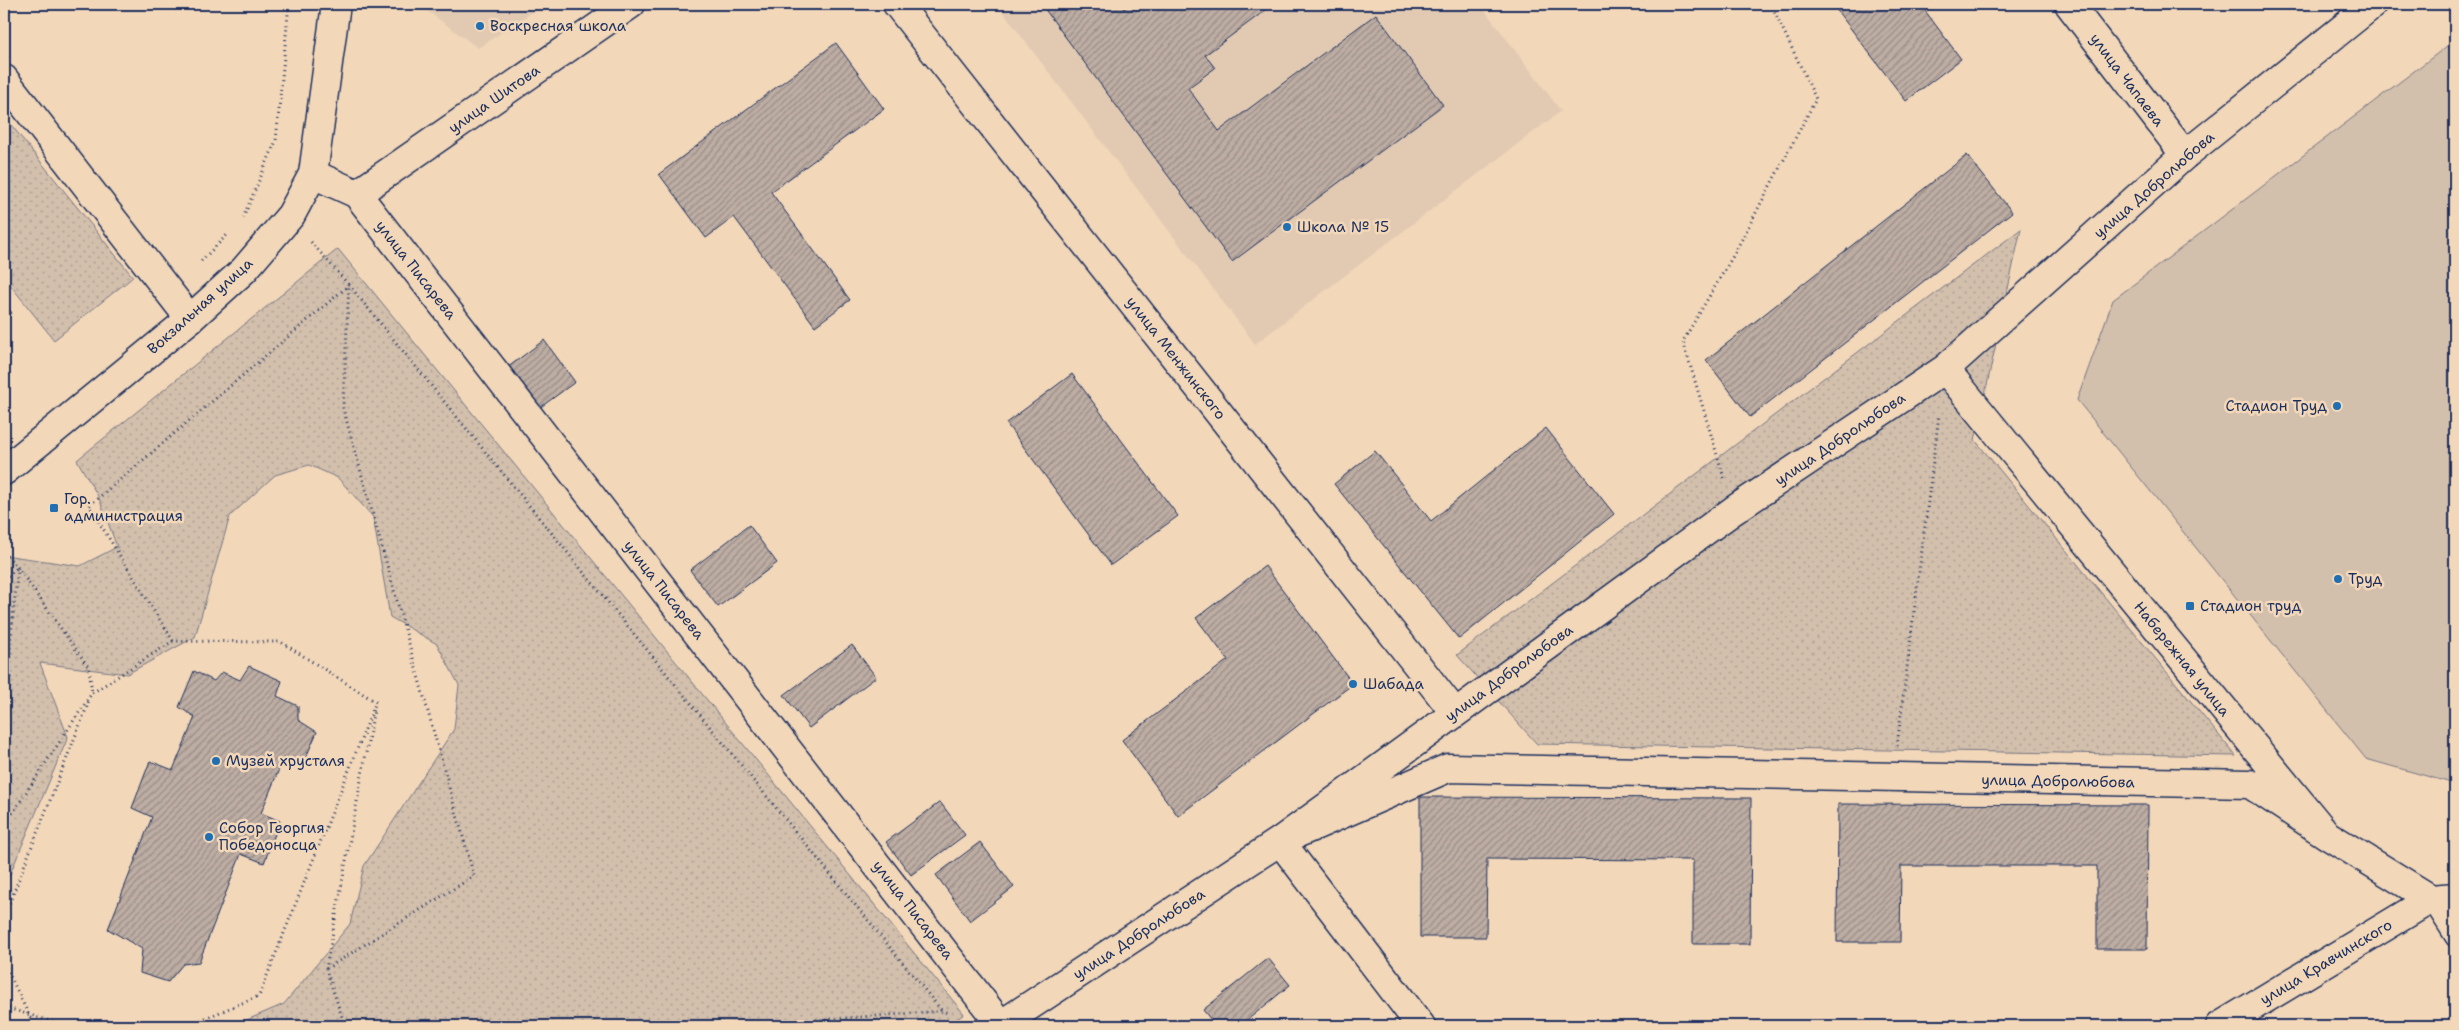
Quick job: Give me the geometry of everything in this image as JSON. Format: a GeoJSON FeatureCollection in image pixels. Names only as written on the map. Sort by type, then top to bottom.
{"type":"FeatureCollection","features":[{"type":"Feature","properties":{"kind":"street","name":"Вокзальная улица"},"geometry":{"type":"LineString","coordinates":[[4,471],[190,319],[244,270],[291,214],[313,174],[336,4]]}},
{"type":"Feature","properties":{"kind":"street","name":"улица Шитова"},"geometry":{"type":"LineString","coordinates":[[358,194],[631,4]]}},
{"type":"Feature","properties":{"kind":"street","name":"улица Менжинского"},"geometry":{"type":"LineString","coordinates":[[897,4],[1455,713]]}},
{"type":"Feature","properties":{"kind":"street","name":"улица Чапаева"},"geometry":{"type":"LineString","coordinates":[[2069,4],[2185,155]]}},
{"type":"Feature","properties":{"kind":"street","name":"улица Добролюбова"},"geometry":{"type":"LineString","coordinates":[[1000,1026],[1280,841],[1734,510],[1945,369],[2185,155],[2373,4]]}},
{"type":"Feature","properties":{"kind":"street"},"geometry":{"type":"LineString","coordinates":[[4,79],[190,319]]}},
{"type":"Feature","properties":{"kind":"street","name":"улица Писарева"},"geometry":{"type":"LineString","coordinates":[[313,174],[358,194],[1000,1026]]}},
{"type":"Feature","properties":{"kind":"street","name":"Набережная улица"},"geometry":{"type":"LineString","coordinates":[[1945,369],[2327,835],[2443,898]]}},
{"type":"Feature","properties":{"kind":"street","name":"улица Добролюбова"},"geometry":{"type":"LineString","coordinates":[[1280,841],[1448,768],[2250,784],[2327,835]]}},
{"type":"Feature","properties":{"kind":"street"},"geometry":{"type":"LineString","coordinates":[[1280,841],[1421,1026]]}},
{"type":"Feature","properties":{"kind":"street","name":"улица Кравчинского"},"geometry":{"type":"LineString","coordinates":[[2220,1026],[2443,898]]}},
{"type":"Feature","properties":{"kind":"lane"},"geometry":{"type":"LineString","coordinates":[[2443,898],[2455,937]]}},
{"type":"Feature","properties":{"kind":"path"},"geometry":{"type":"LineString","coordinates":[[242,221],[276,141],[289,4]]}},
{"type":"Feature","properties":{"kind":"path"},"geometry":{"type":"LineString","coordinates":[[1734,510],[1683,341],[1733,256],[1816,99],[1771,4]]}},
{"type":"Feature","properties":{"kind":"path"},"geometry":{"type":"LineString","coordinates":[[291,214],[324,259],[349,285],[942,1011]]}},
{"type":"Feature","properties":{"kind":"path"},"geometry":{"type":"LineString","coordinates":[[170,293],[235,227]]}},
{"type":"Feature","properties":{"kind":"path"},"geometry":{"type":"LineString","coordinates":[[173,641],[89,506],[349,285]]}},
{"type":"Feature","properties":{"kind":"path"},"geometry":{"type":"LineString","coordinates":[[326,969],[474,876],[343,408],[349,285]]}},
{"type":"Feature","properties":{"kind":"path"},"geometry":{"type":"LineString","coordinates":[[1893,777],[1945,369]]}},
{"type":"Feature","properties":{"kind":"path"},"geometry":{"type":"LineString","coordinates":[[4,552],[18,568],[89,668],[92,693],[4,917]]}},
{"type":"Feature","properties":{"kind":"path"},"geometry":{"type":"LineString","coordinates":[[4,579],[18,568]]}},
{"type":"Feature","properties":{"kind":"path"},"geometry":{"type":"LineString","coordinates":[[4,753],[10,644],[18,568]]}},
{"type":"Feature","properties":{"kind":"path"},"geometry":{"type":"LineString","coordinates":[[4,826],[92,693],[173,641],[281,642],[376,702]]}},
{"type":"Feature","properties":{"kind":"path"},"geometry":{"type":"LineString","coordinates":[[345,1026],[326,969],[376,702]]}},
{"type":"Feature","properties":{"kind":"path"},"geometry":{"type":"LineString","coordinates":[[186,1026],[259,996],[376,702]]}},
{"type":"Feature","properties":{"kind":"path"},"geometry":{"type":"LineString","coordinates":[[4,963],[34,1026]]}},
{"type":"Feature","properties":{"kind":"path"},"geometry":{"type":"LineString","coordinates":[[4,1007],[66,1026]]}},
{"type":"Feature","properties":{"kind":"path"},"geometry":{"type":"LineString","coordinates":[[736,1026],[942,1011],[950,1013]]}},
{"type":"Feature","properties":{"kind":"shaded area","name":"Воскресная школа"},"geometry":{"type":"Polygon","coordinates":[[[418,4],[545,4],[478,48],[418,4]]]}},
{"type":"Feature","properties":{"kind":"shaded area","name":"Школа № 15"},"geometry":{"type":"Polygon","coordinates":[[[997,4],[1480,4],[1561,111],[1255,344],[997,4]]]}},
{"type":"Feature","properties":{"kind":"shaded area","name":"Труд"},"geometry":{"type":"Polygon","coordinates":[[[2455,40],[2455,784],[2366,759],[2077,400],[2113,300],[2455,40]]]}},
{"type":"Feature","properties":{"kind":"shaded area"},"geometry":{"type":"Polygon","coordinates":[[[4,116],[133,277],[54,340],[4,277],[4,116]]]}},
{"type":"Feature","properties":{"kind":"shaded area"},"geometry":{"type":"Polygon","coordinates":[[[2021,229],[1975,440],[2236,756],[1537,744],[1457,655],[2021,229]]]}},
{"type":"Feature","properties":{"kind":"shaded area"},"geometry":{"type":"Polygon","coordinates":[[[338,249],[964,1014],[948,1026],[233,1026],[284,1004],[350,924],[364,866],[454,729],[459,685],[437,644],[390,617],[373,517],[338,478],[309,465],[275,475],[230,516],[195,637],[127,674],[40,663],[68,737],[4,888],[4,555],[80,566],[117,547],[99,498],[77,460],[338,249]]]}},
{"type":"Feature","properties":{"kind":"building"},"geometry":{"type":"Polygon","coordinates":[[[1041,4],[1120,4],[1124,9],[1131,4],[1274,4],[1205,55],[1215,68],[1188,88],[1219,131],[1376,14],[1443,105],[1232,262],[1041,4]]]}},
{"type":"Feature","properties":{"kind":"building"},"geometry":{"type":"Polygon","coordinates":[[[1832,4],[1920,4],[1961,59],[1906,101],[1832,4]]]}},
{"type":"Feature","properties":{"kind":"building"},"geometry":{"type":"Polygon","coordinates":[[[836,43],[884,109],[771,192],[850,300],[815,326],[734,217],[706,238],[659,174],[836,43]]]}},
{"type":"Feature","properties":{"kind":"building"},"geometry":{"type":"Polygon","coordinates":[[[1967,155],[2012,212],[1750,417],[1706,360],[1967,155]]]}},
{"type":"Feature","properties":{"kind":"building"},"geometry":{"type":"Polygon","coordinates":[[[4,303],[12,313],[4,320],[4,303]]]}},
{"type":"Feature","properties":{"kind":"building"},"geometry":{"type":"Polygon","coordinates":[[[544,340],[575,382],[538,409],[507,368],[544,340]]]}},
{"type":"Feature","properties":{"kind":"building"},"geometry":{"type":"Polygon","coordinates":[[[1072,374],[1178,516],[1111,565],[1006,423],[1072,374]]]}},
{"type":"Feature","properties":{"kind":"building"},"geometry":{"type":"Polygon","coordinates":[[[1546,428],[1614,514],[1459,639],[1334,484],[1375,451],[1431,521],[1546,428]]]}},
{"type":"Feature","properties":{"kind":"building"},"geometry":{"type":"Polygon","coordinates":[[[749,525],[777,563],[718,607],[690,570],[749,525]]]}},
{"type":"Feature","properties":{"kind":"building"},"geometry":{"type":"Polygon","coordinates":[[[1265,566],[1353,684],[1178,816],[1122,740],[1228,660],[1196,618],[1265,566]]]}},
{"type":"Feature","properties":{"kind":"building"},"geometry":{"type":"Polygon","coordinates":[[[852,645],[876,677],[809,728],[784,695],[852,645]]]}},
{"type":"Feature","properties":{"kind":"building","name":"Собор Георгия Победоносца"},"geometry":{"type":"Polygon","coordinates":[[[249,666],[282,681],[277,696],[298,706],[298,720],[317,732],[303,764],[284,757],[261,813],[280,821],[264,863],[241,854],[199,962],[183,964],[168,982],[140,973],[142,949],[108,929],[152,817],[132,808],[150,761],[173,770],[195,717],[179,707],[194,671],[214,681],[222,672],[240,680],[249,666]]]}},
{"type":"Feature","properties":{"kind":"building"},"geometry":{"type":"Polygon","coordinates":[[[1420,797],[1751,798],[1750,944],[1693,944],[1693,860],[1487,859],[1486,937],[1420,937],[1420,797]]]}},
{"type":"Feature","properties":{"kind":"building"},"geometry":{"type":"Polygon","coordinates":[[[940,802],[965,835],[911,875],[886,842],[940,802]]]}},
{"type":"Feature","properties":{"kind":"building"},"geometry":{"type":"Polygon","coordinates":[[[1838,804],[2148,805],[2147,949],[2097,949],[2097,866],[1901,866],[1900,942],[1837,942],[1838,804]]]}},
{"type":"Feature","properties":{"kind":"building"},"geometry":{"type":"Polygon","coordinates":[[[980,842],[1014,887],[970,921],[936,875],[980,842]]]}},
{"type":"Feature","properties":{"kind":"building"},"geometry":{"type":"Polygon","coordinates":[[[1268,958],[1290,985],[1240,1026],[1216,1026],[1203,1010],[1268,958]]]}},
{"type":"Feature","properties":{"kind":"place","name":"Воскресная школа"},"geometry":{"type":"Point","coordinates":[480,26]}},
{"type":"Feature","properties":{"kind":"place","name":"Школа № 15"},"geometry":{"type":"Point","coordinates":[1287,227]}},
{"type":"Feature","properties":{"kind":"place","name":"Стадион Труд"},"geometry":{"type":"Point","coordinates":[2337,406]}},
{"type":"Feature","properties":{"kind":"place","name":"Гор. администрация"},"geometry":{"type":"Point","coordinates":[54,508]}},
{"type":"Feature","properties":{"kind":"place","name":"Труд"},"geometry":{"type":"Point","coordinates":[2338,579]}},
{"type":"Feature","properties":{"kind":"place","name":"Стадион труд"},"geometry":{"type":"Point","coordinates":[2190,606]}},
{"type":"Feature","properties":{"kind":"place","name":"Шабада"},"geometry":{"type":"Point","coordinates":[1353,684]}},
{"type":"Feature","properties":{"kind":"place","name":"Музей хрусталя"},"geometry":{"type":"Point","coordinates":[216,761]}},
{"type":"Feature","properties":{"kind":"place","name":"Собор Георгия Победоносца"},"geometry":{"type":"Point","coordinates":[209,837]}}]}
